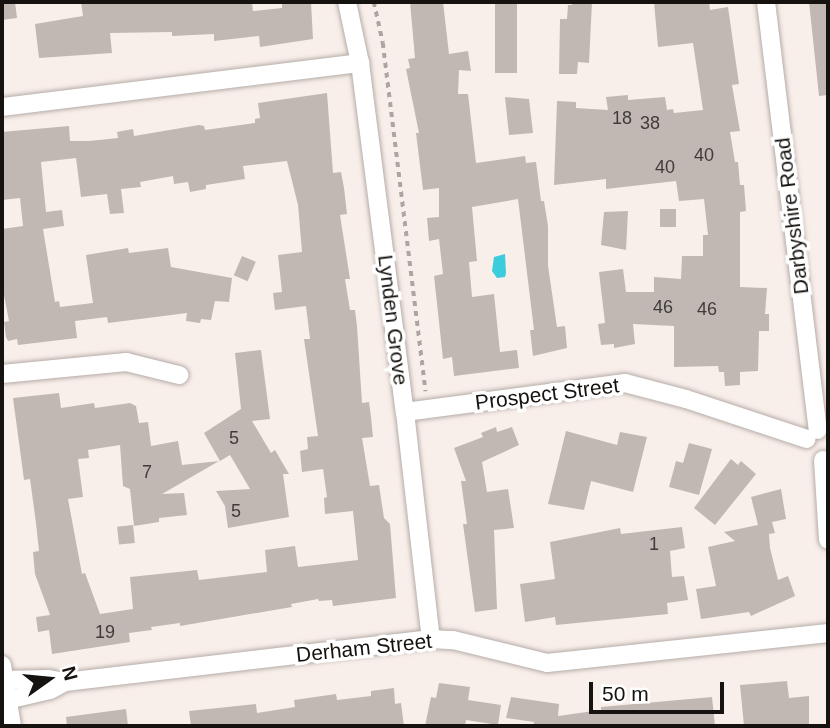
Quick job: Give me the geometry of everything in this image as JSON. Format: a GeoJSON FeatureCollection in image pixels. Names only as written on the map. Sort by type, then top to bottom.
{"type":"FeatureCollection","features":[{"type":"Feature","properties":{"kind":"street","name":"Lynden Grove"},"geometry":{"type":"LineString","coordinates":[[347,2],[359,63],[405,412],[430,639]]}},
{"type":"Feature","properties":{"kind":"street","name":"Darbyshire Road"},"geometry":{"type":"LineString","coordinates":[[766,2],[818,433]]}},
{"type":"Feature","properties":{"kind":"street"},"geometry":{"type":"LineString","coordinates":[[2,107],[359,63]]}},
{"type":"Feature","properties":{"kind":"street"},"geometry":{"type":"LineString","coordinates":[[2,374],[126,362],[178,375]]}},
{"type":"Feature","properties":{"kind":"street","name":"Prospect Street"},"geometry":{"type":"LineString","coordinates":[[405,412],[625,383],[818,433]]}},
{"type":"Feature","properties":{"kind":"street"},"geometry":{"type":"LineString","coordinates":[[818,433],[807,448],[811,456],[826,459],[828,540]]}},
{"type":"Feature","properties":{"kind":"street","name":"Derham Street"},"geometry":{"type":"LineString","coordinates":[[3,673],[65,682],[430,639],[453,640],[547,663],[828,633]]}},
{"type":"Feature","properties":{"kind":"street"},"geometry":{"type":"LineString","coordinates":[[3,673],[12,726]]}},
{"type":"Feature","properties":{"kind":"street","name":"Derham Street"},"geometry":{"type":"LineString","coordinates":[[7,701],[50,690],[65,682]]}},
{"type":"Feature","properties":{"kind":"path"},"geometry":{"type":"LineString","coordinates":[[374,2],[383,43],[426,391]]}},
{"type":"Feature","properties":{"kind":"water"},"geometry":{"type":"Polygon","coordinates":[[[505,254],[505,277],[497,278],[492,271],[494,257],[505,254]]]}},
{"type":"Feature","properties":{"kind":"building"},"geometry":{"type":"Polygon","coordinates":[[[2,2],[15,2],[17,18],[2,20],[2,2]]]}},
{"type":"Feature","properties":{"kind":"building"},"geometry":{"type":"Polygon","coordinates":[[[81,2],[252,2],[253,11],[282,8],[282,2],[311,2],[313,39],[260,47],[259,36],[214,41],[214,34],[172,36],[172,32],[110,33],[112,53],[39,58],[35,24],[83,16],[81,2]]]}},
{"type":"Feature","properties":{"kind":"building"},"geometry":{"type":"Polygon","coordinates":[[[410,2],[443,2],[449,54],[468,51],[471,71],[459,70],[458,94],[468,94],[476,163],[525,156],[526,163],[536,162],[541,201],[544,201],[548,226],[548,266],[557,327],[565,326],[567,348],[533,356],[530,330],[534,330],[518,199],[472,207],[477,261],[469,262],[472,297],[494,294],[500,352],[517,350],[519,368],[454,376],[452,357],[443,359],[434,276],[443,274],[439,239],[429,241],[427,218],[439,217],[439,188],[423,190],[416,133],[419,133],[406,69],[410,68],[408,59],[415,58],[410,2]]]}},
{"type":"Feature","properties":{"kind":"building"},"geometry":{"type":"Polygon","coordinates":[[[495,2],[517,2],[517,73],[495,73],[495,2]]]}},
{"type":"Feature","properties":{"kind":"building"},"geometry":{"type":"Polygon","coordinates":[[[572,2],[592,2],[589,63],[578,62],[577,74],[559,74],[560,19],[567,19],[568,5],[572,5],[572,2]]]}},
{"type":"Feature","properties":{"kind":"building"},"geometry":{"type":"Polygon","coordinates":[[[654,2],[709,2],[710,10],[728,7],[739,84],[732,85],[740,131],[730,132],[735,162],[738,162],[740,185],[744,185],[746,211],[740,212],[740,287],[767,288],[765,314],[769,314],[769,331],[759,331],[758,371],[740,372],[740,385],[725,386],[724,372],[719,372],[718,366],[674,367],[674,326],[633,324],[635,344],[614,348],[614,344],[601,345],[598,324],[605,323],[599,272],[623,269],[626,292],[654,292],[654,277],[681,279],[682,256],[703,256],[703,235],[708,235],[704,199],[679,201],[676,181],[606,189],[606,179],[554,185],[557,101],[576,102],[576,108],[608,110],[606,97],[628,95],[628,100],[665,97],[667,110],[673,109],[674,113],[703,110],[693,43],[658,47],[654,2]]]}},
{"type":"Feature","properties":{"kind":"building"},"geometry":{"type":"Polygon","coordinates":[[[809,2],[828,2],[828,95],[819,96],[809,2]]]}},
{"type":"Feature","properties":{"kind":"building"},"geometry":{"type":"Polygon","coordinates":[[[327,93],[333,173],[341,172],[347,214],[340,215],[350,279],[345,279],[350,310],[355,310],[362,403],[369,402],[371,417],[373,437],[362,438],[370,486],[379,485],[384,518],[390,524],[396,598],[333,606],[332,600],[318,599],[291,604],[292,607],[180,626],[180,623],[151,627],[152,630],[129,633],[130,642],[52,654],[49,630],[38,632],[36,617],[50,615],[35,574],[33,552],[39,551],[36,523],[30,479],[24,480],[13,398],[59,393],[61,408],[94,403],[95,408],[130,403],[136,406],[139,423],[148,422],[151,446],[178,441],[182,465],[219,461],[162,494],[184,493],[187,515],[159,518],[159,522],[134,526],[130,489],[123,486],[120,445],[88,450],[89,458],[78,459],[83,497],[68,499],[82,574],[85,573],[100,614],[133,609],[130,577],[197,570],[199,580],[267,572],[265,550],[295,546],[298,567],[358,560],[353,511],[325,514],[324,498],[327,497],[323,469],[302,472],[300,451],[308,449],[307,437],[318,436],[304,339],[310,339],[306,306],[275,310],[273,293],[282,292],[278,255],[302,252],[298,205],[287,161],[243,166],[245,179],[206,185],[206,189],[190,192],[188,182],[174,184],[173,176],[140,182],[141,187],[121,189],[124,213],[110,214],[107,194],[81,197],[76,158],[41,162],[46,212],[62,210],[64,226],[43,229],[55,302],[59,301],[60,307],[93,303],[86,255],[128,248],[129,253],[168,248],[171,267],[232,278],[229,302],[215,301],[211,320],[201,319],[200,323],[186,321],[187,313],[108,323],[107,317],[75,321],[77,338],[18,345],[17,339],[8,341],[6,337],[4,322],[9,321],[2,285],[2,229],[23,226],[20,198],[2,200],[2,132],[69,126],[70,141],[89,141],[118,138],[117,132],[133,129],[134,136],[199,125],[204,126],[205,130],[255,123],[255,119],[260,118],[258,103],[327,93]]]}},
{"type":"Feature","properties":{"kind":"building"},"geometry":{"type":"Polygon","coordinates":[[[505,97],[529,99],[533,133],[509,135],[505,97]]]}},
{"type":"Feature","properties":{"kind":"building"},"geometry":{"type":"Polygon","coordinates":[[[660,209],[676,209],[676,227],[660,227],[660,209]]]}},
{"type":"Feature","properties":{"kind":"building"},"geometry":{"type":"Polygon","coordinates":[[[628,211],[626,250],[601,245],[604,212],[628,211]]]}},
{"type":"Feature","properties":{"kind":"building"},"geometry":{"type":"Polygon","coordinates":[[[242,256],[256,262],[248,281],[234,275],[242,256]]]}},
{"type":"Feature","properties":{"kind":"building"},"geometry":{"type":"Polygon","coordinates":[[[261,350],[270,419],[252,421],[271,453],[275,450],[289,474],[283,474],[289,517],[228,528],[225,506],[216,491],[250,489],[230,455],[220,461],[204,433],[241,409],[235,353],[261,350]]]}},
{"type":"Feature","properties":{"kind":"building"},"geometry":{"type":"Polygon","coordinates":[[[496,427],[497,432],[512,427],[519,445],[482,462],[487,492],[508,489],[514,528],[494,530],[497,609],[475,612],[463,524],[467,524],[461,481],[466,481],[454,448],[483,437],[481,433],[496,427]]]}},
{"type":"Feature","properties":{"kind":"building"},"geometry":{"type":"Polygon","coordinates":[[[566,431],[617,445],[620,432],[647,437],[633,492],[591,481],[584,510],[548,504],[566,431]]]}},
{"type":"Feature","properties":{"kind":"building"},"geometry":{"type":"Polygon","coordinates":[[[689,443],[712,449],[699,495],[669,487],[676,461],[683,463],[689,443]]]}},
{"type":"Feature","properties":{"kind":"building"},"geometry":{"type":"Polygon","coordinates":[[[731,459],[738,465],[741,461],[756,474],[715,525],[694,508],[731,459]]]}},
{"type":"Feature","properties":{"kind":"building"},"geometry":{"type":"Polygon","coordinates":[[[781,489],[786,519],[772,522],[775,533],[769,534],[770,548],[778,580],[788,576],[795,596],[751,616],[749,612],[701,619],[696,589],[716,586],[708,547],[735,541],[724,532],[758,525],[751,497],[781,489]]]}},
{"type":"Feature","properties":{"kind":"building"},"geometry":{"type":"Polygon","coordinates":[[[133,525],[135,543],[119,545],[117,527],[133,525]]]}},
{"type":"Feature","properties":{"kind":"building"},"geometry":{"type":"Polygon","coordinates":[[[682,527],[685,548],[670,551],[672,577],[684,576],[688,600],[667,603],[668,614],[556,625],[555,617],[525,622],[520,584],[555,579],[550,542],[620,528],[621,534],[682,527]]]}},
{"type":"Feature","properties":{"kind":"building"},"geometry":{"type":"Polygon","coordinates":[[[787,681],[789,698],[809,696],[809,726],[744,726],[740,685],[787,681]]]}},
{"type":"Feature","properties":{"kind":"building"},"geometry":{"type":"Polygon","coordinates":[[[439,683],[470,687],[468,700],[501,705],[498,725],[466,720],[465,726],[425,726],[431,697],[436,698],[439,683]]]}},
{"type":"Feature","properties":{"kind":"building"},"geometry":{"type":"Polygon","coordinates":[[[394,688],[395,704],[401,703],[404,726],[191,726],[189,711],[256,704],[257,713],[295,707],[294,700],[336,694],[337,700],[371,696],[371,691],[394,688]]]}},
{"type":"Feature","properties":{"kind":"building"},"geometry":{"type":"Polygon","coordinates":[[[511,697],[559,704],[558,716],[601,710],[601,707],[712,697],[715,726],[533,726],[534,722],[506,718],[511,697]]]}},
{"type":"Feature","properties":{"kind":"building"},"geometry":{"type":"Polygon","coordinates":[[[126,709],[128,726],[67,726],[66,717],[126,709]]]}}]}
